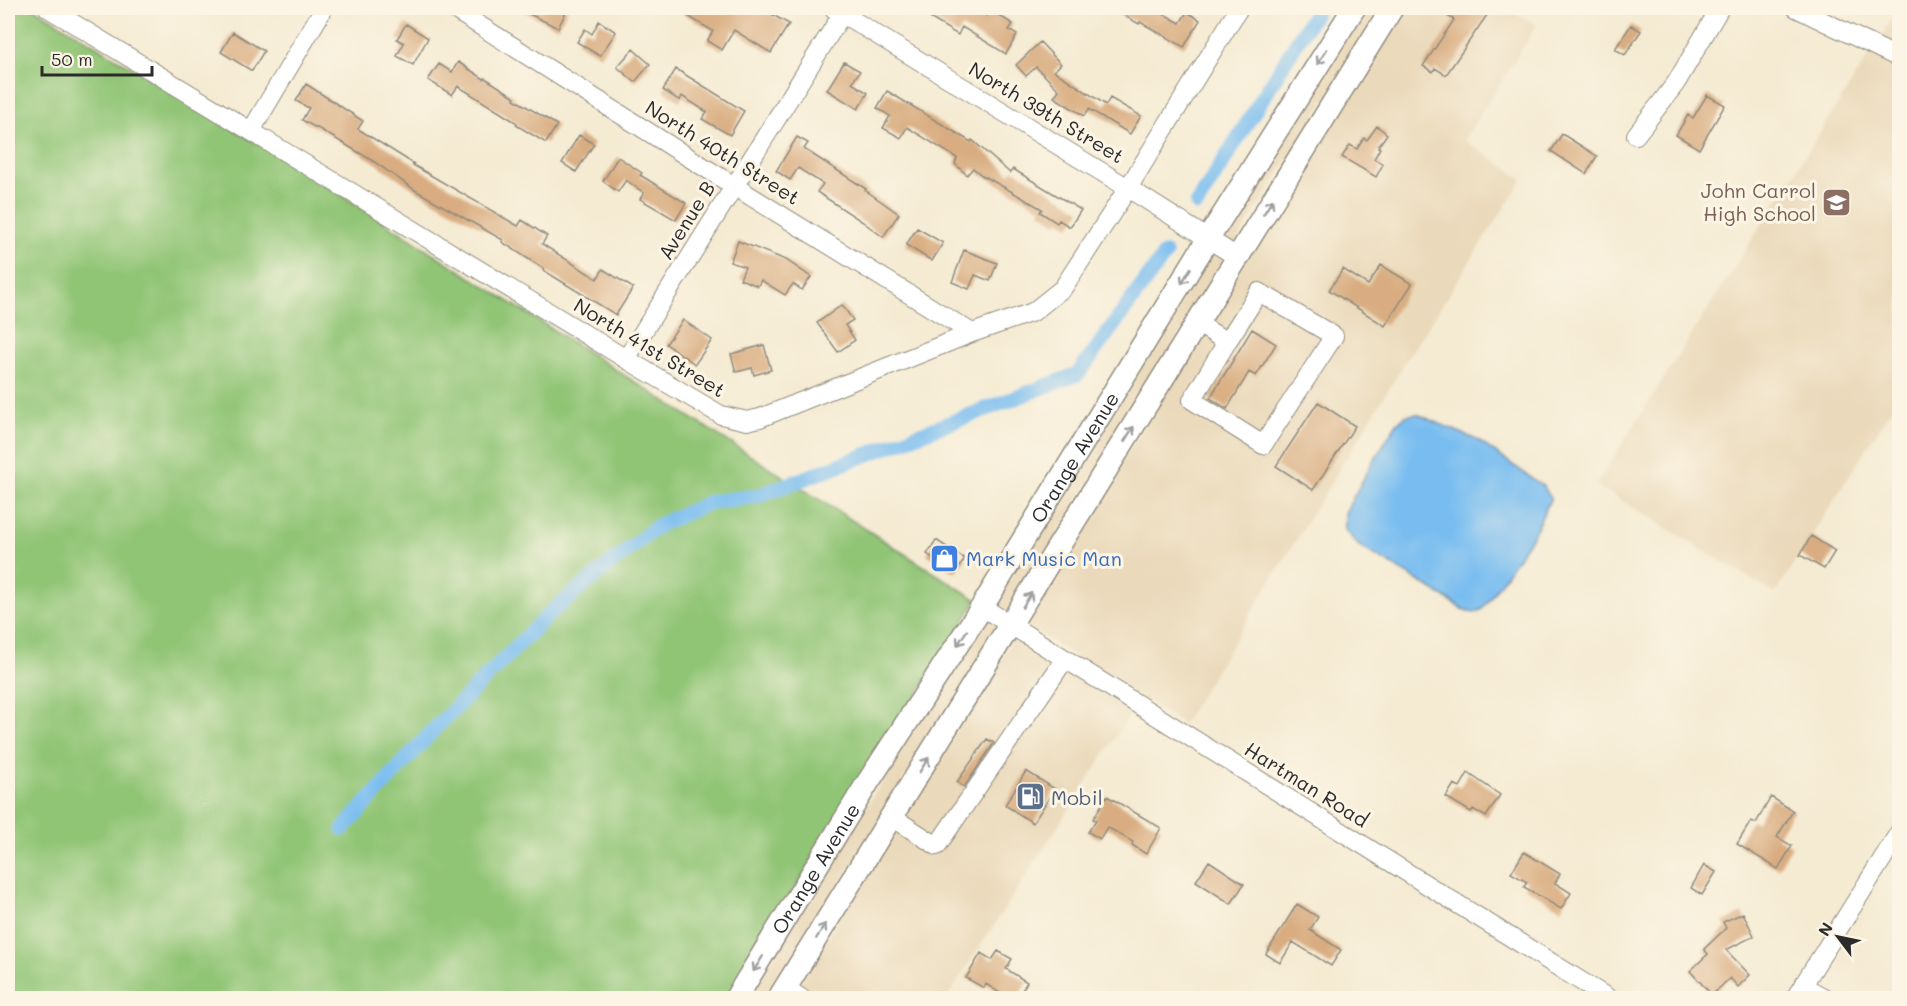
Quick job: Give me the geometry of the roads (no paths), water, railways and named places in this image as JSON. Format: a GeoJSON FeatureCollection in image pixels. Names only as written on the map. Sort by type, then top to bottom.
{"type":"FeatureCollection","features":[{"type":"Feature","properties":{"kind":"main road","name":"Orange Avenue"},"geometry":{"type":"LineString","coordinates":[[736,999],[868,782],[982,607],[1208,239],[1354,8]]}},
{"type":"Feature","properties":{"kind":"main road","name":"Orange Avenue"},"geometry":{"type":"LineString","coordinates":[[788,995],[892,818],[1392,8]]}},
{"type":"Feature","properties":{"kind":"street","name":"North 41st Street"},"geometry":{"type":"LineString","coordinates":[[48,8],[626,359],[721,415],[747,421],[760,418],[972,333],[1033,312],[1063,288],[1128,188],[1239,8]]}},
{"type":"Feature","properties":{"kind":"street"},"geometry":{"type":"LineString","coordinates":[[251,131],[324,8]]}},
{"type":"Feature","properties":{"kind":"street","name":"North 40th Street"},"geometry":{"type":"LineString","coordinates":[[452,8],[972,333]]}},
{"type":"Feature","properties":{"kind":"street"},"geometry":{"type":"LineString","coordinates":[[1636,135],[1676,84],[1720,8]]}},
{"type":"Feature","properties":{"kind":"street"},"geometry":{"type":"LineString","coordinates":[[1796,8],[1899,56]]}},
{"type":"Feature","properties":{"kind":"street","name":"Avenue B"},"geometry":{"type":"LineString","coordinates":[[626,359],[734,186],[840,9]]}},
{"type":"Feature","properties":{"kind":"street","name":"North 39th Street"},"geometry":{"type":"LineString","coordinates":[[840,9],[1237,257]]}},
{"type":"Feature","properties":{"kind":"street"},"geometry":{"type":"LineString","coordinates":[[1259,292],[1334,336],[1263,445],[1192,400],[1227,342],[1259,292]]}},
{"type":"Feature","properties":{"kind":"street"},"geometry":{"type":"LineString","coordinates":[[1197,323],[1227,342]]}},
{"type":"Feature","properties":{"kind":"street","name":"Hartman Road"},"geometry":{"type":"LineString","coordinates":[[982,607],[1608,999]]}},
{"type":"Feature","properties":{"kind":"street"},"geometry":{"type":"LineString","coordinates":[[892,818],[937,846],[1065,658]]}},
{"type":"Feature","properties":{"kind":"street"},"geometry":{"type":"LineString","coordinates":[[1825,999],[1799,992],[1899,831]]}},
{"type":"Feature","properties":{"kind":"water"},"geometry":{"type":"Polygon","coordinates":[[[1417,414],[1477,440],[1543,486],[1551,498],[1533,535],[1491,597],[1481,610],[1474,613],[1463,609],[1359,546],[1345,530],[1345,513],[1372,463],[1397,423],[1405,416],[1417,414]]]}},
{"type":"Feature","properties":{"kind":"waterway"},"geometry":{"type":"LineString","coordinates":[[1197,204],[1318,8]]}},
{"type":"Feature","properties":{"kind":"waterway"},"geometry":{"type":"LineString","coordinates":[[343,829],[436,727],[551,612],[659,525],[710,502],[758,496],[1078,374],[1165,254]]}},
{"type":"Feature","properties":{"kind":"place","name":"John Carrol High School"},"geometry":{"type":"Point","coordinates":[1837,202]}},
{"type":"Feature","properties":{"kind":"place","name":"Mark Music Man"},"geometry":{"type":"Point","coordinates":[945,558]}},
{"type":"Feature","properties":{"kind":"place","name":"Mobil"},"geometry":{"type":"Point","coordinates":[1030,797]}}]}
